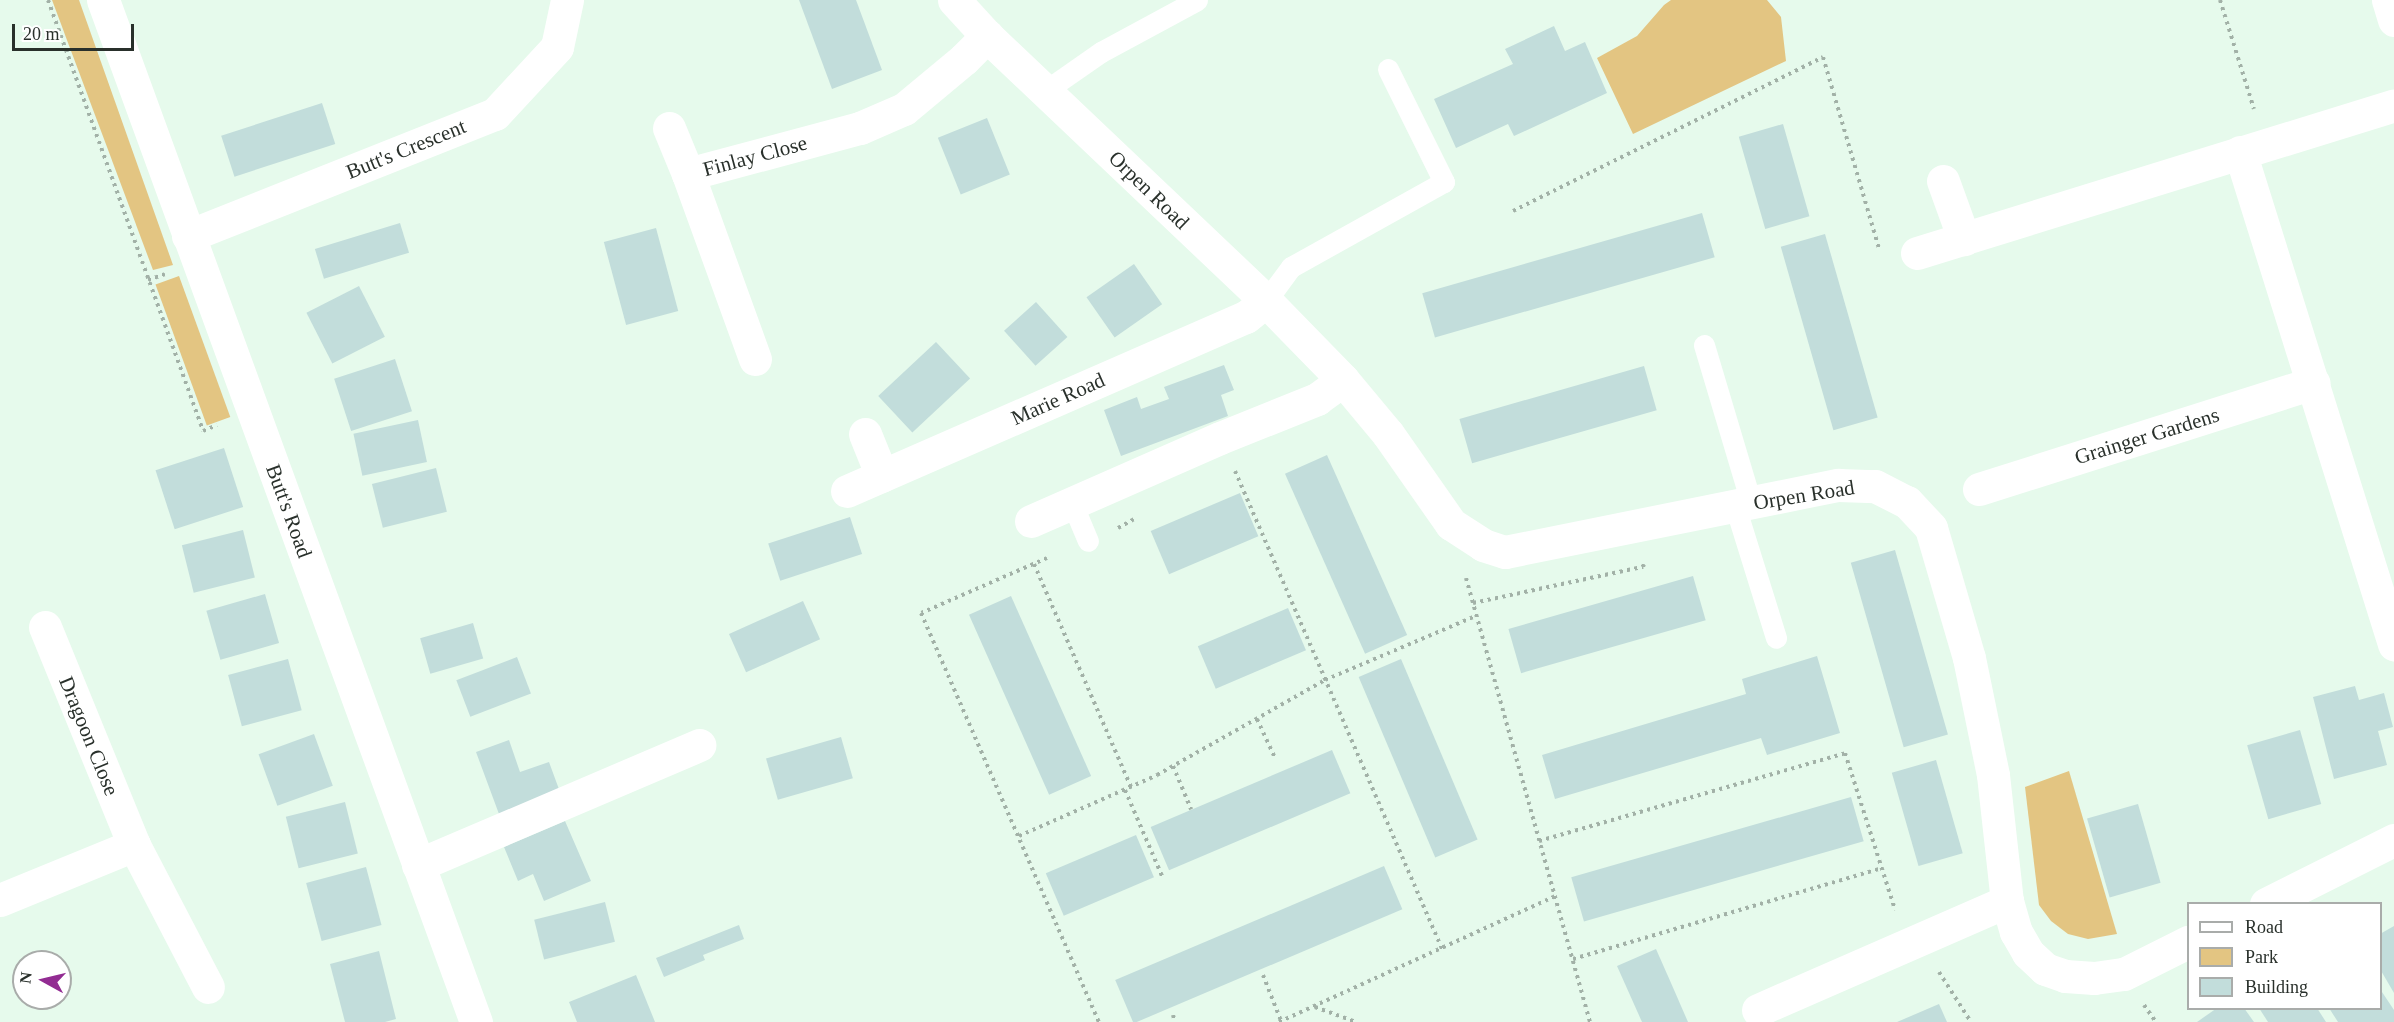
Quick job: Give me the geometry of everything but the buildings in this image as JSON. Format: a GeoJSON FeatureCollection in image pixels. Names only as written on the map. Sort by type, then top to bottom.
{"type":"FeatureCollection","features":[{"type":"Feature","properties":{"kind":"street","name":"Butt's Road"},"geometry":{"type":"LineString","coordinates":[[103,0],[476,1022]]}},
{"type":"Feature","properties":{"kind":"street","name":"Butt's Crescent"},"geometry":{"type":"LineString","coordinates":[[188,236],[495,114],[557,47],[567,0]]}},
{"type":"Feature","properties":{"kind":"street","name":"Orpen Road"},"geometry":{"type":"LineString","coordinates":[[954,0],[987,36],[1045,92],[1266,301],[1343,380],[1388,434],[1451,524],[1483,545],[1505,552],[1838,485],[1875,486],[1906,502],[1931,528],[1969,658],[1993,776],[2007,901],[2016,932],[2028,953],[2045,969],[2065,976],[2094,978],[2124,974],[2187,942]]}},
{"type":"Feature","properties":{"kind":"street"},"geometry":{"type":"LineString","coordinates":[[2388,0],[2394,20]]}},
{"type":"Feature","properties":{"kind":"street","name":"Finlay Close"},"geometry":{"type":"LineString","coordinates":[[754,359],[688,174],[861,128],[904,109],[964,59],[987,36]]}},
{"type":"Feature","properties":{"kind":"street"},"geometry":{"type":"LineString","coordinates":[[1917,254],[2394,105]]}},
{"type":"Feature","properties":{"kind":"street"},"geometry":{"type":"LineString","coordinates":[[669,128],[688,174]]}},
{"type":"Feature","properties":{"kind":"street"},"geometry":{"type":"LineString","coordinates":[[2253,148],[2314,383],[2394,644]]}},
{"type":"Feature","properties":{"kind":"street"},"geometry":{"type":"LineString","coordinates":[[1943,181],[1964,239]]}},
{"type":"Feature","properties":{"kind":"street","name":"Marie Road"},"geometry":{"type":"LineString","coordinates":[[847,491],[1246,317],[1266,301]]}},
{"type":"Feature","properties":{"kind":"street"},"geometry":{"type":"LineString","coordinates":[[1031,520],[1220,438],[1317,399],[1343,380]]}},
{"type":"Feature","properties":{"kind":"street","name":"Grainger Gardens"},"geometry":{"type":"LineString","coordinates":[[1979,489],[2314,383]]}},
{"type":"Feature","properties":{"kind":"street"},"geometry":{"type":"LineString","coordinates":[[865,434],[882,476]]}},
{"type":"Feature","properties":{"kind":"street","name":"Dragoon Close"},"geometry":{"type":"LineString","coordinates":[[45,627],[134,845],[208,987]]}},
{"type":"Feature","properties":{"kind":"street"},"geometry":{"type":"LineString","coordinates":[[418,865],[700,745]]}},
{"type":"Feature","properties":{"kind":"street"},"geometry":{"type":"LineString","coordinates":[[2268,902],[2394,840]]}},
{"type":"Feature","properties":{"kind":"street"},"geometry":{"type":"LineString","coordinates":[[0,900],[134,845]]}},
{"type":"Feature","properties":{"kind":"street"},"geometry":{"type":"LineString","coordinates":[[1758,1010],[2007,901]]}},
{"type":"Feature","properties":{"kind":"lane"},"geometry":{"type":"LineString","coordinates":[[1045,92],[1101,52],[1197,0]]}},
{"type":"Feature","properties":{"kind":"lane"},"geometry":{"type":"LineString","coordinates":[[1266,301],[1291,267],[1444,182],[1388,69]]}},
{"type":"Feature","properties":{"kind":"lane"},"geometry":{"type":"LineString","coordinates":[[1704,345],[1776,638]]}},
{"type":"Feature","properties":{"kind":"lane"},"geometry":{"type":"LineString","coordinates":[[1072,502],[1088,541]]}},
{"type":"Feature","properties":{"kind":"path"},"geometry":{"type":"LineString","coordinates":[[48,0],[203,431]]}},
{"type":"Feature","properties":{"kind":"path"},"geometry":{"type":"LineString","coordinates":[[2220,0],[2253,148]]}},
{"type":"Feature","properties":{"kind":"path"},"geometry":{"type":"LineString","coordinates":[[1513,211],[1823,57],[1882,260]]}},
{"type":"Feature","properties":{"kind":"path"},"geometry":{"type":"LineString","coordinates":[[1220,438],[1442,949]]}},
{"type":"Feature","properties":{"kind":"path"},"geometry":{"type":"LineString","coordinates":[[1099,1022],[921,613],[1133,521],[1139,511]]}},
{"type":"Feature","properties":{"kind":"path"},"geometry":{"type":"LineString","coordinates":[[1451,524],[1590,1022]]}},
{"type":"Feature","properties":{"kind":"path"},"geometry":{"type":"LineString","coordinates":[[1034,564],[1131,787]]}},
{"type":"Feature","properties":{"kind":"path"},"geometry":{"type":"LineString","coordinates":[[1019,836],[1125,790],[1173,766],[1325,680],[1476,616]]}},
{"type":"Feature","properties":{"kind":"path"},"geometry":{"type":"LineString","coordinates":[[1257,719],[1275,758]]}},
{"type":"Feature","properties":{"kind":"path"},"geometry":{"type":"LineString","coordinates":[[1539,841],[1845,753],[1882,868],[1914,941],[1971,1022]]}},
{"type":"Feature","properties":{"kind":"path"},"geometry":{"type":"LineString","coordinates":[[1173,766],[1191,809]]}},
{"type":"Feature","properties":{"kind":"path"},"geometry":{"type":"LineString","coordinates":[[1125,790],[1162,876]]}},
{"type":"Feature","properties":{"kind":"path"},"geometry":{"type":"LineString","coordinates":[[1573,959],[1882,868]]}},
{"type":"Feature","properties":{"kind":"path"},"geometry":{"type":"LineString","coordinates":[[1263,975],[1280,1022],[1555,896]]}},
{"type":"Feature","properties":{"kind":"path"},"geometry":{"type":"LineString","coordinates":[[1314,1007],[1356,1022]]}},
{"type":"Feature","properties":{"kind":"path"},"geometry":{"type":"LineString","coordinates":[[1173,1015],[1175,1022]]}},
{"type":"Feature","properties":{"kind":"green space"},"geometry":{"type":"Polygon","coordinates":[[[52,0],[79,0],[173,265],[153,270],[52,0]]]}},
{"type":"Feature","properties":{"kind":"green space"},"geometry":{"type":"Polygon","coordinates":[[[1671,0],[1767,0],[1781,17],[1786,61],[1633,134],[1597,58],[1637,36],[1671,0]]]}},
{"type":"Feature","properties":{"kind":"green space"},"geometry":{"type":"Polygon","coordinates":[[[179,276],[230,417],[207,426],[156,285],[179,276]]]}},
{"type":"Feature","properties":{"kind":"green space"},"geometry":{"type":"Polygon","coordinates":[[[2069,771],[2117,934],[2088,939],[2068,934],[2051,921],[2039,905],[2025,787],[2069,771]]]}}]}
